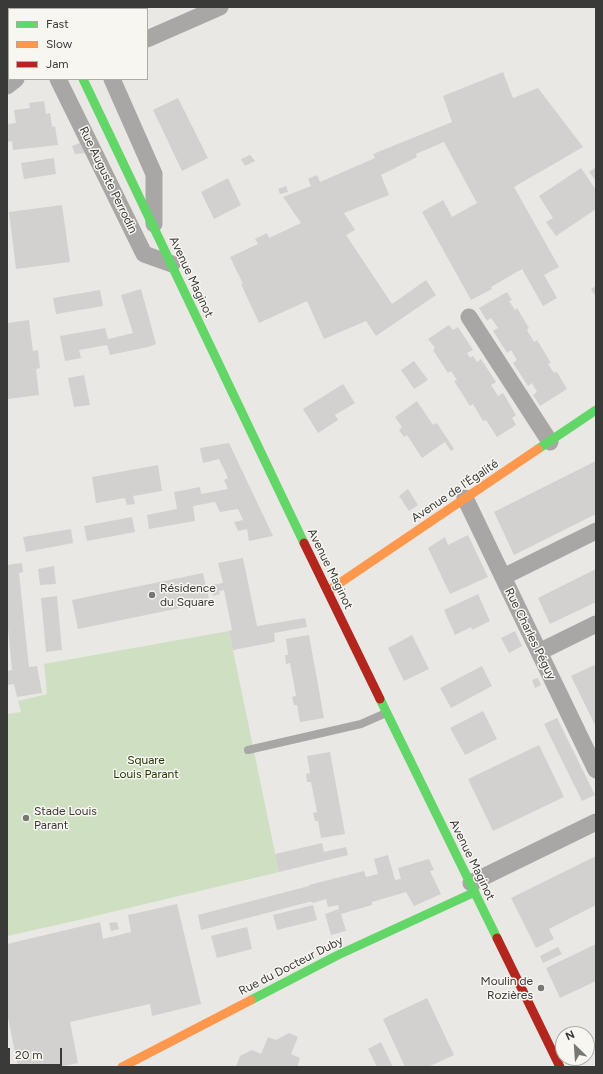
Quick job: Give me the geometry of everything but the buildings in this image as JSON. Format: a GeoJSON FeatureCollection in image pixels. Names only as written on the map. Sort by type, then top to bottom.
{"type":"FeatureCollection","features":[{"type":"Feature","properties":{"kind":"main road","name":"Avenue Maginot"},"geometry":{"type":"LineString","coordinates":[[83,80],[328,591],[473,888],[555,1064]]}},
{"type":"Feature","properties":{"kind":"main road","name":"Avenue de l'Égalité"},"geometry":{"type":"LineString","coordinates":[[328,591],[596,410]]}},
{"type":"Feature","properties":{"kind":"main road","name":"Rue du Docteur Duby"},"geometry":{"type":"LineString","coordinates":[[122,1067],[338,955],[473,888]]}},
{"type":"Feature","properties":{"kind":"street"},"geometry":{"type":"LineString","coordinates":[[148,39],[220,7]]}},
{"type":"Feature","properties":{"kind":"street","name":"Rue Auguste Perrodin"},"geometry":{"type":"LineString","coordinates":[[58,80],[144,254],[172,264]]}},
{"type":"Feature","properties":{"kind":"street"},"geometry":{"type":"LineString","coordinates":[[112,80],[154,174],[154,228]]}},
{"type":"Feature","properties":{"kind":"street"},"geometry":{"type":"LineString","coordinates":[[469,317],[550,442]]}},
{"type":"Feature","properties":{"kind":"street","name":"Rue Charles Péguy"},"geometry":{"type":"LineString","coordinates":[[465,498],[596,770]]}},
{"type":"Feature","properties":{"kind":"street"},"geometry":{"type":"LineString","coordinates":[[503,577],[596,531]]}},
{"type":"Feature","properties":{"kind":"street"},"geometry":{"type":"LineString","coordinates":[[539,652],[596,624]]}},
{"type":"Feature","properties":{"kind":"street"},"geometry":{"type":"LineString","coordinates":[[473,888],[596,822]]}},
{"type":"Feature","properties":{"kind":"lane"},"geometry":{"type":"LineString","coordinates":[[248,750],[361,724],[387,713]]}},
{"type":"Feature","properties":{"kind":"green space","name":"Square Louis Parant"},"geometry":{"type":"Polygon","coordinates":[[[229,631],[279,872],[7,936],[7,714],[21,712],[18,701],[47,694],[44,664],[229,631]]]}},
{"type":"Feature","properties":{"kind":"traffic: fast"},"geometry":{"type":"LineString","coordinates":[[83,80],[304,543]]}},
{"type":"Feature","properties":{"kind":"traffic: fast"},"geometry":{"type":"LineString","coordinates":[[538,449],[596,410]]}},
{"type":"Feature","properties":{"kind":"traffic: fast"},"geometry":{"type":"LineString","coordinates":[[380,699],[497,938]]}},
{"type":"Feature","properties":{"kind":"traffic: fast"},"geometry":{"type":"LineString","coordinates":[[251,1000],[338,955],[475,892]]}},
{"type":"Feature","properties":{"kind":"traffic: slow"},"geometry":{"type":"LineString","coordinates":[[328,591],[538,449]]}},
{"type":"Feature","properties":{"kind":"traffic: slow"},"geometry":{"type":"LineString","coordinates":[[122,1067],[251,1000]]}},
{"type":"Feature","properties":{"kind":"traffic: jam"},"geometry":{"type":"LineString","coordinates":[[304,543],[380,699]]}},
{"type":"Feature","properties":{"kind":"traffic: jam"},"geometry":{"type":"LineString","coordinates":[[497,938],[560,1067]]}},
{"type":"Feature","properties":{"kind":"place","name":"Résidence du Square"},"geometry":{"type":"Point","coordinates":[152,595]}},
{"type":"Feature","properties":{"kind":"place","name":"Stade Louis Parant"},"geometry":{"type":"Point","coordinates":[26,818]}},
{"type":"Feature","properties":{"kind":"place","name":"Moulin de Rozières"},"geometry":{"type":"Point","coordinates":[541,988]}}]}
